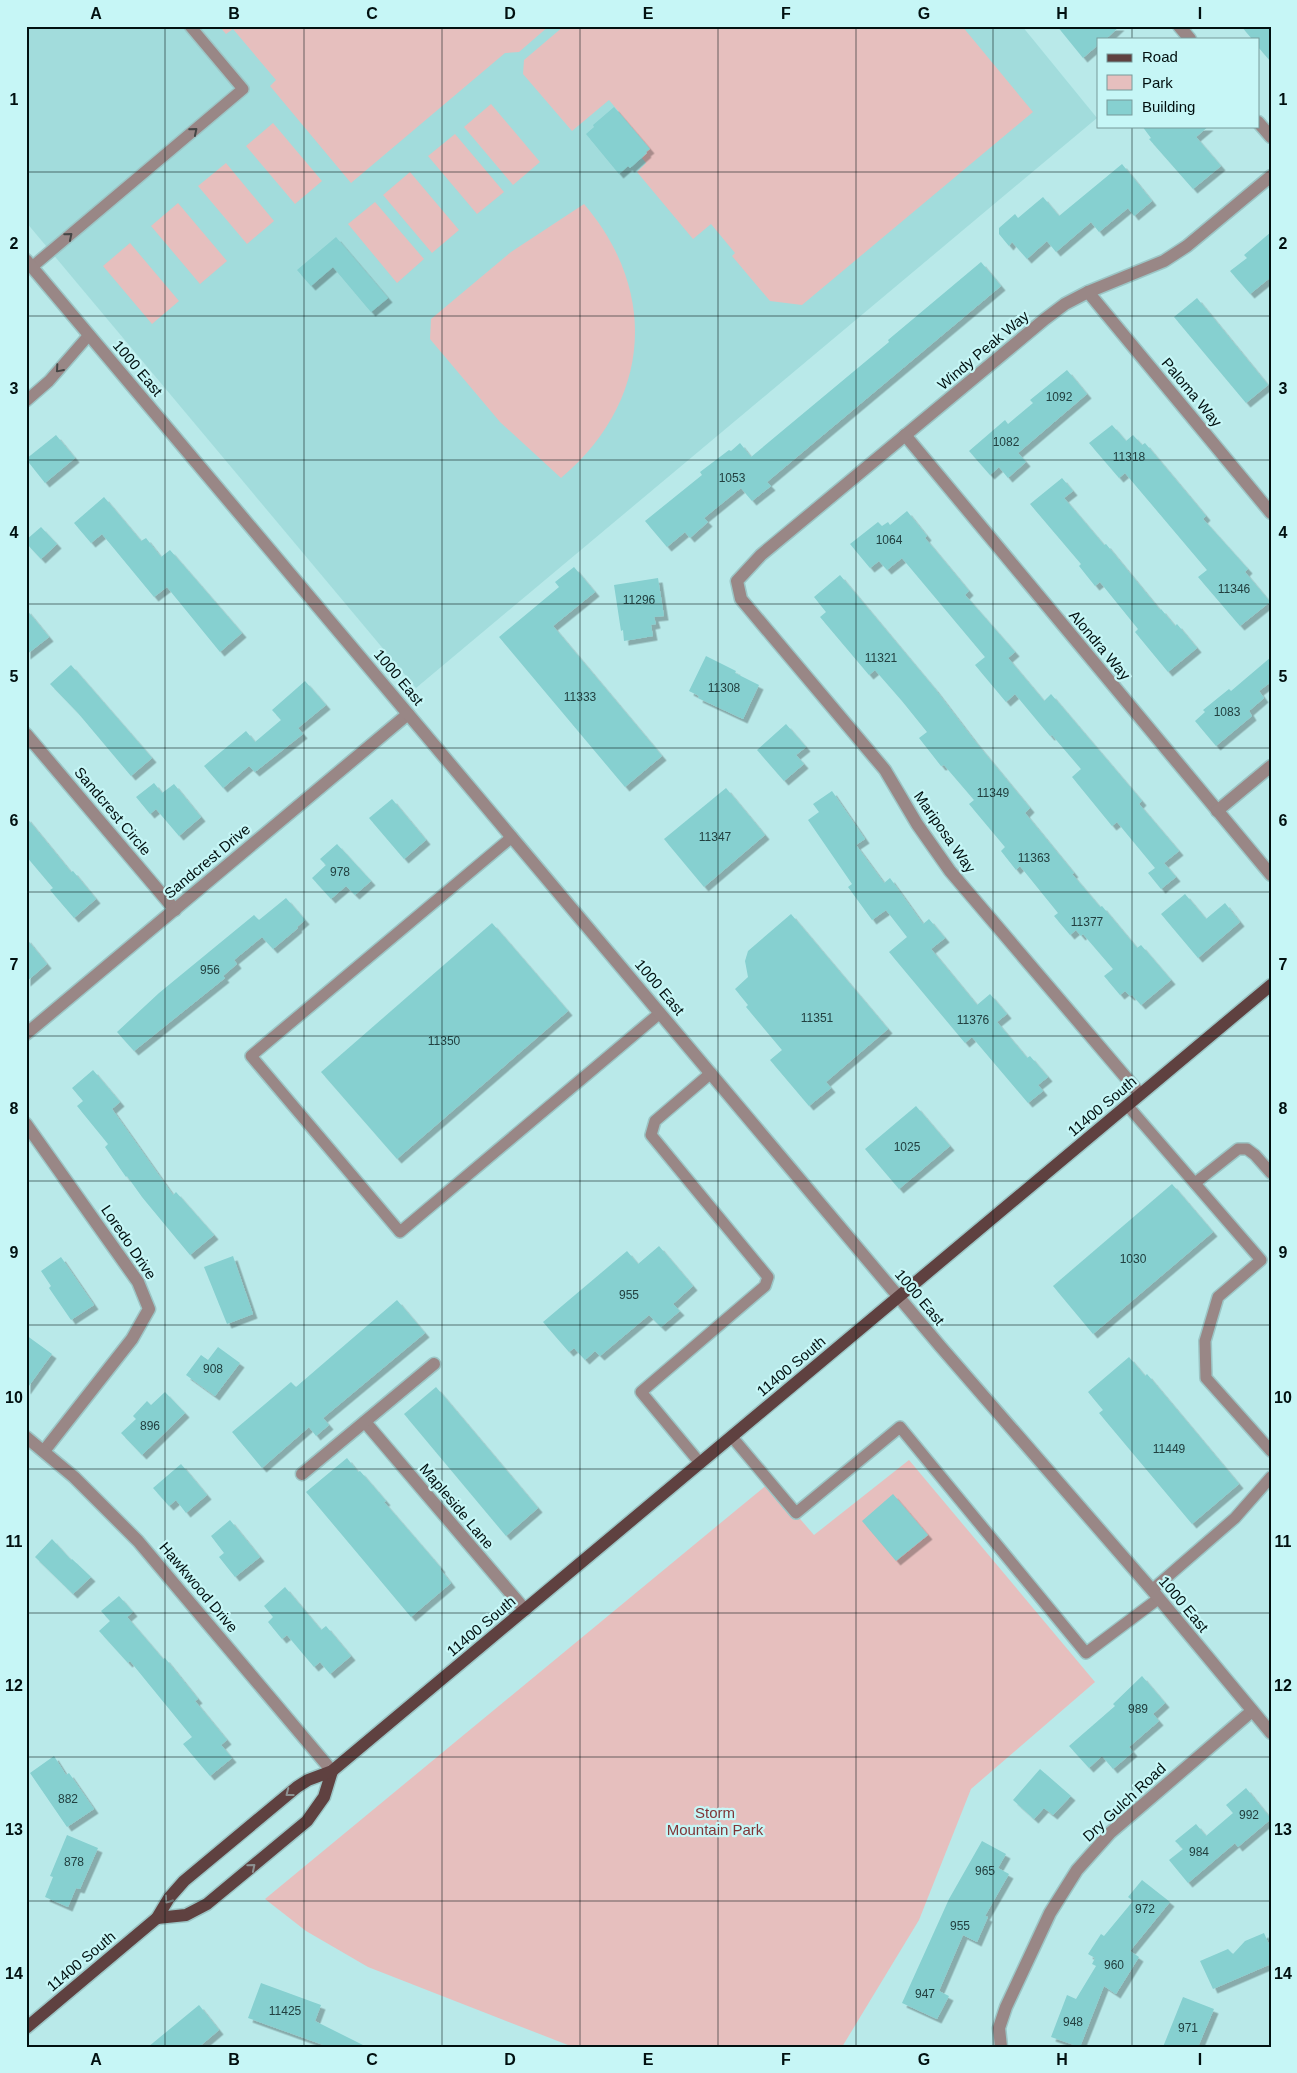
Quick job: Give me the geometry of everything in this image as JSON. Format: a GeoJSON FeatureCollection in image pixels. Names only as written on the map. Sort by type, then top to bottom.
{"type":"FeatureCollection","features":[{"type":"Feature","properties":{"kind":"main road","name":"11400 South"},"geometry":{"type":"LineString","coordinates":[[26,2028],[157,1918],[176,1889],[227,1844],[297,1787],[308,1780],[332,1771],[1271,985]]}},
{"type":"Feature","properties":{"kind":"main road"},"geometry":{"type":"LineString","coordinates":[[157,1918],[186,1915],[207,1904],[307,1821],[324,1797],[332,1771]]}},
{"type":"Feature","properties":{"kind":"street"},"geometry":{"type":"LineString","coordinates":[[1179,26],[1189,38]]}},
{"type":"Feature","properties":{"kind":"street"},"geometry":{"type":"LineString","coordinates":[[1260,124],[1271,137]]}},
{"type":"Feature","properties":{"kind":"street","name":"Windy Peak Way"},"geometry":{"type":"LineString","coordinates":[[736,581],[761,555],[1045,319],[1066,304],[1088,292],[1139,272],[1172,256],[1187,246],[1271,176]]}},
{"type":"Feature","properties":{"kind":"street","name":"1000 East"},"geometry":{"type":"LineString","coordinates":[[29,264],[899,1297],[1155,1594],[1271,1733]]}},
{"type":"Feature","properties":{"kind":"street","name":"Paloma Way"},"geometry":{"type":"LineString","coordinates":[[1088,292],[1271,513]]}},
{"type":"Feature","properties":{"kind":"street","name":"Alondra Way"},"geometry":{"type":"LineString","coordinates":[[905,435],[1271,875]]}},
{"type":"Feature","properties":{"kind":"street","name":"Mariposa Way"},"geometry":{"type":"LineString","coordinates":[[736,581],[741,599],[885,770],[917,824],[950,872],[1140,1094]]}},
{"type":"Feature","properties":{"kind":"street","name":"Sandcrest Drive"},"geometry":{"type":"LineString","coordinates":[[26,1034],[408,714]]}},
{"type":"Feature","properties":{"kind":"street","name":"Sandcrest Circle"},"geometry":{"type":"LineString","coordinates":[[26,734],[175,910]]}},
{"type":"Feature","properties":{"kind":"street"},"geometry":{"type":"LineString","coordinates":[[1217,811],[1271,766]]}},
{"type":"Feature","properties":{"kind":"street","name":"Loredo Drive"},"geometry":{"type":"LineString","coordinates":[[26,1124],[138,1282],[149,1309],[132,1339],[44,1452]]}},
{"type":"Feature","properties":{"kind":"street"},"geometry":{"type":"LineString","coordinates":[[302,1474],[434,1364]]}},
{"type":"Feature","properties":{"kind":"street","name":"Mapleside Lane"},"geometry":{"type":"LineString","coordinates":[[365,1422],[525,1610]]}},
{"type":"Feature","properties":{"kind":"street","name":"Hawkwood Drive"},"geometry":{"type":"LineString","coordinates":[[26,1437],[74,1477],[138,1541],[332,1771]]}},
{"type":"Feature","properties":{"kind":"street","name":"Dry Gulch Road"},"geometry":{"type":"LineString","coordinates":[[1001,2047],[999,2028],[1006,2007],[1050,1913],[1077,1870],[1117,1826],[1252,1711]]}},
{"type":"Feature","properties":{"kind":"lane"},"geometry":{"type":"LineString","coordinates":[[29,264],[243,89],[190,26]]}},
{"type":"Feature","properties":{"kind":"lane"},"geometry":{"type":"LineString","coordinates":[[26,401],[49,381],[89,335]]}},
{"type":"Feature","properties":{"kind":"lane"},"geometry":{"type":"LineString","coordinates":[[512,837],[251,1056],[400,1232],[660,1013]]}},
{"type":"Feature","properties":{"kind":"lane"},"geometry":{"type":"LineString","coordinates":[[700,1463],[641,1392],[765,1286],[768,1277],[651,1135],[655,1121],[711,1073]]}},
{"type":"Feature","properties":{"kind":"lane"},"geometry":{"type":"LineString","coordinates":[[1127,1105],[1261,1260],[1218,1297],[1205,1341],[1206,1378],[1271,1451]]}},
{"type":"Feature","properties":{"kind":"lane"},"geometry":{"type":"LineString","coordinates":[[1194,1183],[1238,1149],[1247,1149],[1271,1173]]}},
{"type":"Feature","properties":{"kind":"lane"},"geometry":{"type":"LineString","coordinates":[[732,1437],[796,1513],[900,1427],[1086,1653],[1155,1594],[1235,1518],[1271,1476]]}},
{"type":"Feature","properties":{"kind":"shaded area"},"geometry":{"type":"Polygon","coordinates":[[[26,26],[1022,26],[1097,118],[416,688],[26,222],[26,26]]]}},
{"type":"Feature","properties":{"kind":"green space"},"geometry":{"type":"Polygon","coordinates":[[[219,26],[549,26],[519,52],[505,53],[351,183],[270,86],[276,80],[233,29],[226,34],[219,26]]]}},
{"type":"Feature","properties":{"kind":"green space"},"geometry":{"type":"Polygon","coordinates":[[[564,26],[962,26],[1033,112],[802,305],[770,301],[732,256],[735,253],[711,224],[693,239],[637,172],[646,163],[642,158],[649,148],[609,100],[572,131],[523,74],[524,60],[564,26]]]}},
{"type":"Feature","properties":{"kind":"green space"},"geometry":{"type":"Polygon","coordinates":[[[491,104],[540,162],[513,185],[464,127],[491,104]]]}},
{"type":"Feature","properties":{"kind":"green space"},"geometry":{"type":"Polygon","coordinates":[[[273,123],[322,181],[295,204],[246,146],[273,123]]]}},
{"type":"Feature","properties":{"kind":"green space"},"geometry":{"type":"Polygon","coordinates":[[[455,134],[504,192],[477,214],[428,156],[455,134]]]}},
{"type":"Feature","properties":{"kind":"green space"},"geometry":{"type":"Polygon","coordinates":[[[226,163],[274,221],[247,244],[198,186],[226,163]]]}},
{"type":"Feature","properties":{"kind":"green space"},"geometry":{"type":"Polygon","coordinates":[[[410,172],[459,230],[432,253],[383,195],[410,172]]]}},
{"type":"Feature","properties":{"kind":"green space"},"geometry":{"type":"Polygon","coordinates":[[[375,202],[424,259],[397,283],[348,224],[375,202]]]}},
{"type":"Feature","properties":{"kind":"green space"},"geometry":{"type":"Polygon","coordinates":[[[178,203],[227,261],[200,284],[151,226],[178,203]]]}},
{"type":"Feature","properties":{"kind":"green space"},"geometry":{"type":"Polygon","coordinates":[[[584,204],[608,238],[625,274],[634,310],[634,346],[627,382],[613,416],[591,448],[561,478],[500,422],[430,339],[431,319],[511,252],[584,204]]]}},
{"type":"Feature","properties":{"kind":"green space"},"geometry":{"type":"Polygon","coordinates":[[[130,243],[179,301],[152,324],[103,266],[130,243]]]}},
{"type":"Feature","properties":{"kind":"green space","name":"Storm Mountain Park"},"geometry":{"type":"Polygon","coordinates":[[[909,1460],[1095,1682],[971,1789],[919,1920],[842,2047],[573,2047],[368,1967],[306,1931],[265,1899],[769,1483],[814,1535],[909,1460]]]}},
{"type":"Feature","properties":{"kind":"building"},"geometry":{"type":"Polygon","coordinates":[[[1057,26],[1120,26],[1107,38],[1097,38],[1097,46],[1083,58],[1057,26]]]}},
{"type":"Feature","properties":{"kind":"building"},"geometry":{"type":"Polygon","coordinates":[[[1241,26],[1271,26],[1271,62],[1260,49],[1260,38],[1251,38],[1241,26]]]}},
{"type":"Feature","properties":{"kind":"building"},"geometry":{"type":"Polygon","coordinates":[[[614,107],[650,149],[630,168],[628,166],[619,174],[586,134],[594,127],[593,125],[614,107]]]}},
{"type":"Feature","properties":{"kind":"building"},"geometry":{"type":"Polygon","coordinates":[[[1144,128],[1207,128],[1196,137],[1221,166],[1193,189],[1149,139],[1151,138],[1144,128]]]}},
{"type":"Feature","properties":{"kind":"building"},"geometry":{"type":"Polygon","coordinates":[[[1122,164],[1152,201],[1134,216],[1128,208],[1099,232],[1091,222],[1056,252],[1047,241],[1027,259],[1012,242],[1009,246],[999,234],[999,228],[1015,214],[1018,218],[1043,197],[1059,216],[1122,164]]]}},
{"type":"Feature","properties":{"kind":"building"},"geometry":{"type":"Polygon","coordinates":[[[1271,232],[1271,277],[1250,294],[1230,271],[1247,258],[1244,255],[1271,232]]]}},
{"type":"Feature","properties":{"kind":"building"},"geometry":{"type":"Polygon","coordinates":[[[336,237],[388,298],[371,312],[333,267],[311,286],[297,270],[336,237]]]}},
{"type":"Feature","properties":{"kind":"building"},"geometry":{"type":"Polygon","coordinates":[[[981,262],[1001,286],[767,482],[771,486],[752,501],[741,488],[704,518],[708,522],[690,538],[685,532],[667,547],[645,521],[702,475],[700,472],[740,443],[751,457],[889,342],[888,340],[981,262]]]}},
{"type":"Feature","properties":{"kind":"building"},"geometry":{"type":"Polygon","coordinates":[[[1197,298],[1268,385],[1246,403],[1174,317],[1197,298]]]}},
{"type":"Feature","properties":{"kind":"building"},"geometry":{"type":"Polygon","coordinates":[[[1067,370],[1087,394],[1018,453],[1026,462],[1008,478],[999,467],[990,475],[969,451],[1005,420],[1008,424],[1033,403],[1030,400],[1067,370]]]}},
{"type":"Feature","properties":{"kind":"building"},"geometry":{"type":"Polygon","coordinates":[[[1112,425],[1126,441],[1133,435],[1142,445],[1145,443],[1206,516],[1203,519],[1248,569],[1245,572],[1270,602],[1240,626],[1198,577],[1207,570],[1125,473],[1119,478],[1089,443],[1112,425]]]}},
{"type":"Feature","properties":{"kind":"building"},"geometry":{"type":"Polygon","coordinates":[[[56,435],[75,458],[45,483],[26,459],[56,435]]]}},
{"type":"Feature","properties":{"kind":"building"},"geometry":{"type":"Polygon","coordinates":[[[1062,478],[1073,491],[1064,498],[1104,545],[1106,544],[1160,610],[1175,626],[1177,624],[1197,648],[1168,672],[1135,632],[1138,629],[1100,582],[1095,586],[1079,566],[1081,564],[1030,504],[1062,478]]]}},
{"type":"Feature","properties":{"kind":"building"},"geometry":{"type":"Polygon","coordinates":[[[104,497],[141,541],[146,538],[161,557],[170,550],[242,633],[220,652],[167,587],[154,597],[102,534],[91,543],[74,523],[104,497]]]}},
{"type":"Feature","properties":{"kind":"building"},"geometry":{"type":"Polygon","coordinates":[[[907,511],[927,536],[925,538],[969,591],[965,595],[1015,652],[1008,658],[1044,701],[1051,694],[1142,801],[1139,804],[1179,851],[1164,863],[1176,877],[1161,889],[1148,873],[1155,868],[1117,822],[1112,826],[1072,777],[1081,769],[1015,694],[1006,702],[975,665],[985,657],[902,558],[887,570],[879,561],[870,568],[850,544],[878,522],[882,526],[888,522],[890,525],[907,511]]]}},
{"type":"Feature","properties":{"kind":"building"},"geometry":{"type":"Polygon","coordinates":[[[41,527],[57,544],[41,559],[26,543],[26,540],[41,527]]]}},
{"type":"Feature","properties":{"kind":"building"},"geometry":{"type":"Polygon","coordinates":[[[574,567],[595,592],[553,626],[662,756],[625,787],[499,637],[559,587],[555,582],[574,567]]]}},
{"type":"Feature","properties":{"kind":"building"},"geometry":{"type":"Polygon","coordinates":[[[840,575],[935,689],[1030,808],[1025,813],[1074,873],[1072,874],[1137,948],[1141,945],[1171,980],[1141,1005],[1132,995],[1130,996],[1125,991],[1120,995],[1104,976],[1113,969],[1083,934],[1081,936],[1076,930],[1070,935],[1054,916],[1058,913],[1020,866],[1016,870],[1001,851],[1005,847],[969,804],[974,800],[944,765],[941,766],[919,738],[927,732],[875,670],[869,675],[820,617],[826,612],[814,597],[840,575]]]}},
{"type":"Feature","properties":{"kind":"building"},"geometry":{"type":"Polygon","coordinates":[[[658,578],[664,616],[654,617],[656,624],[651,625],[653,636],[624,641],[614,585],[658,578]]]}},
{"type":"Feature","properties":{"kind":"building"},"geometry":{"type":"Polygon","coordinates":[[[26,609],[49,637],[26,655],[26,609]]]}},
{"type":"Feature","properties":{"kind":"building"},"geometry":{"type":"Polygon","coordinates":[[[706,656],[759,685],[743,719],[698,698],[699,696],[689,691],[706,656]]]}},
{"type":"Feature","properties":{"kind":"building"},"geometry":{"type":"Polygon","coordinates":[[[1271,657],[1271,682],[1259,691],[1264,698],[1249,711],[1252,716],[1216,746],[1195,721],[1205,712],[1203,710],[1229,689],[1231,691],[1271,657]]]}},
{"type":"Feature","properties":{"kind":"building"},"geometry":{"type":"Polygon","coordinates":[[[71,665],[152,758],[131,776],[78,713],[50,684],[71,665]]]}},
{"type":"Feature","properties":{"kind":"building"},"geometry":{"type":"Polygon","coordinates":[[[305,681],[326,705],[298,728],[303,734],[255,772],[249,766],[223,788],[204,766],[246,731],[255,742],[281,720],[272,710],[305,681]]]}},
{"type":"Feature","properties":{"kind":"building"},"geometry":{"type":"Polygon","coordinates":[[[786,724],[806,747],[796,755],[804,764],[784,781],[757,750],[786,724]]]}},
{"type":"Feature","properties":{"kind":"building"},"geometry":{"type":"Polygon","coordinates":[[[154,783],[162,793],[174,784],[201,817],[179,836],[156,809],[150,814],[136,797],[154,783]]]}},
{"type":"Feature","properties":{"kind":"building"},"geometry":{"type":"Polygon","coordinates":[[[726,788],[765,835],[704,887],[664,839],[726,788]]]}},
{"type":"Feature","properties":{"kind":"building"},"geometry":{"type":"Polygon","coordinates":[[[832,791],[865,839],[856,845],[884,883],[890,878],[923,924],[929,919],[945,938],[931,949],[977,1005],[990,994],[1007,1014],[997,1022],[1027,1058],[1030,1056],[1048,1077],[1038,1085],[1043,1091],[1028,1103],[972,1037],[965,1043],[889,952],[907,937],[886,910],[872,920],[848,887],[852,884],[808,820],[819,812],[813,804],[832,791]]]}},
{"type":"Feature","properties":{"kind":"building"},"geometry":{"type":"Polygon","coordinates":[[[392,799],[426,840],[404,859],[369,818],[392,799]]]}},
{"type":"Feature","properties":{"kind":"building"},"geometry":{"type":"Polygon","coordinates":[[[26,817],[96,899],[74,918],[50,890],[53,888],[26,856],[26,817]]]}},
{"type":"Feature","properties":{"kind":"building"},"geometry":{"type":"Polygon","coordinates":[[[337,844],[371,881],[355,895],[346,886],[331,899],[312,878],[326,865],[320,859],[337,844]]]}},
{"type":"Feature","properties":{"kind":"building"},"geometry":{"type":"Polygon","coordinates":[[[1185,894],[1206,919],[1225,903],[1240,922],[1198,958],[1161,914],[1185,894]]]}},
{"type":"Feature","properties":{"kind":"building"},"geometry":{"type":"Polygon","coordinates":[[[286,898],[305,920],[273,949],[262,937],[234,960],[237,964],[223,976],[225,978],[134,1051],[117,1032],[159,993],[254,915],[259,920],[286,898]]]}},
{"type":"Feature","properties":{"kind":"building"},"geometry":{"type":"Polygon","coordinates":[[[791,914],[888,1029],[826,1082],[831,1088],[809,1106],[770,1060],[782,1050],[746,1007],[748,1005],[735,989],[748,977],[745,961],[748,951],[791,914]]]}},
{"type":"Feature","properties":{"kind":"building"},"geometry":{"type":"Polygon","coordinates":[[[492,923],[568,1011],[397,1159],[321,1072],[492,923]]]}},
{"type":"Feature","properties":{"kind":"building"},"geometry":{"type":"Polygon","coordinates":[[[26,938],[47,964],[26,982],[26,938]]]}},
{"type":"Feature","properties":{"kind":"building"},"geometry":{"type":"Polygon","coordinates":[[[93,1070],[120,1102],[112,1109],[173,1195],[176,1192],[214,1235],[190,1255],[126,1177],[105,1147],[108,1144],[77,1106],[83,1101],[72,1088],[93,1070]]]}},
{"type":"Feature","properties":{"kind":"building"},"geometry":{"type":"Polygon","coordinates":[[[916,1106],[950,1146],[899,1189],[865,1149],[916,1106]]]}},
{"type":"Feature","properties":{"kind":"building"},"geometry":{"type":"Polygon","coordinates":[[[1172,1184],[1213,1232],[1093,1334],[1053,1286],[1172,1184]]]}},
{"type":"Feature","properties":{"kind":"building"},"geometry":{"type":"Polygon","coordinates":[[[659,1246],[693,1286],[673,1304],[680,1311],[661,1327],[649,1315],[600,1356],[595,1351],[585,1360],[574,1348],[569,1352],[543,1322],[627,1251],[638,1264],[659,1246]]]}},
{"type":"Feature","properties":{"kind":"building"},"geometry":{"type":"Polygon","coordinates":[[[233,1256],[253,1314],[227,1324],[204,1267],[233,1256]]]}},
{"type":"Feature","properties":{"kind":"building"},"geometry":{"type":"Polygon","coordinates":[[[61,1257],[94,1305],[71,1320],[49,1288],[51,1286],[41,1271],[61,1257]]]}},
{"type":"Feature","properties":{"kind":"building"},"geometry":{"type":"Polygon","coordinates":[[[397,1300],[425,1333],[323,1418],[329,1425],[316,1436],[309,1427],[262,1468],[232,1432],[291,1382],[296,1387],[397,1300]]]}},
{"type":"Feature","properties":{"kind":"building"},"geometry":{"type":"Polygon","coordinates":[[[26,1335],[52,1354],[26,1390],[26,1335]]]}},
{"type":"Feature","properties":{"kind":"building"},"geometry":{"type":"Polygon","coordinates":[[[218,1347],[240,1363],[215,1396],[186,1375],[201,1355],[208,1360],[218,1347]]]}},
{"type":"Feature","properties":{"kind":"building"},"geometry":{"type":"Polygon","coordinates":[[[1129,1357],[1145,1376],[1147,1374],[1239,1484],[1192,1524],[1099,1413],[1103,1410],[1088,1392],[1129,1357]]]}},
{"type":"Feature","properties":{"kind":"building"},"geometry":{"type":"Polygon","coordinates":[[[436,1387],[538,1508],[506,1536],[404,1414],[436,1387]]]}},
{"type":"Feature","properties":{"kind":"building"},"geometry":{"type":"Polygon","coordinates":[[[165,1392],[185,1413],[142,1455],[121,1433],[136,1419],[133,1416],[147,1401],[151,1405],[165,1392]]]}},
{"type":"Feature","properties":{"kind":"building"},"geometry":{"type":"Polygon","coordinates":[[[347,1458],[386,1501],[384,1502],[441,1568],[451,1583],[411,1617],[306,1492],[347,1458]]]}},
{"type":"Feature","properties":{"kind":"building"},"geometry":{"type":"Polygon","coordinates":[[[181,1464],[207,1495],[186,1513],[176,1500],[169,1506],[153,1488],[181,1464]]]}},
{"type":"Feature","properties":{"kind":"building"},"geometry":{"type":"Polygon","coordinates":[[[893,1494],[928,1535],[896,1561],[862,1521],[893,1494]]]}},
{"type":"Feature","properties":{"kind":"building"},"geometry":{"type":"Polygon","coordinates":[[[230,1520],[260,1557],[235,1577],[219,1557],[224,1553],[211,1536],[230,1520]]]}},
{"type":"Feature","properties":{"kind":"building"},"geometry":{"type":"Polygon","coordinates":[[[52,1539],[71,1560],[91,1577],[73,1594],[35,1557],[52,1539]]]}},
{"type":"Feature","properties":{"kind":"building"},"geometry":{"type":"Polygon","coordinates":[[[285,1587],[321,1630],[326,1626],[351,1656],[330,1674],[320,1662],[314,1667],[287,1635],[282,1639],[268,1622],[273,1617],[264,1606],[285,1587]]]}},
{"type":"Feature","properties":{"kind":"building"},"geometry":{"type":"Polygon","coordinates":[[[119,1596],[133,1612],[127,1617],[163,1659],[165,1658],[198,1699],[195,1701],[227,1740],[221,1745],[232,1758],[210,1776],[183,1744],[192,1737],[130,1661],[128,1663],[99,1631],[110,1621],[101,1611],[119,1596]]]}},
{"type":"Feature","properties":{"kind":"building"},"geometry":{"type":"Polygon","coordinates":[[[1142,1676],[1165,1703],[1153,1714],[1159,1721],[1129,1747],[1133,1752],[1113,1769],[1102,1756],[1089,1768],[1069,1746],[1115,1706],[1113,1704],[1142,1676]]]}},
{"type":"Feature","properties":{"kind":"building"},"geometry":{"type":"Polygon","coordinates":[[[54,1756],[66,1775],[69,1773],[94,1809],[67,1827],[30,1773],[54,1756]]]}},
{"type":"Feature","properties":{"kind":"building"},"geometry":{"type":"Polygon","coordinates":[[[1040,1769],[1071,1796],[1053,1815],[1044,1808],[1034,1819],[1013,1800],[1040,1769]]]}},
{"type":"Feature","properties":{"kind":"building"},"geometry":{"type":"Polygon","coordinates":[[[1246,1788],[1271,1819],[1238,1847],[1235,1843],[1188,1883],[1169,1860],[1183,1849],[1175,1841],[1196,1824],[1206,1836],[1233,1813],[1226,1805],[1246,1788]]]}},
{"type":"Feature","properties":{"kind":"building"},"geometry":{"type":"Polygon","coordinates":[[[67,1835],[98,1848],[80,1889],[76,1888],[68,1907],[45,1897],[53,1877],[50,1876],[67,1835]]]}},
{"type":"Feature","properties":{"kind":"building"},"geometry":{"type":"Polygon","coordinates":[[[982,1841],[1006,1854],[998,1868],[1009,1874],[985,1916],[988,1917],[977,1942],[963,1935],[939,1991],[949,1996],[937,2019],[902,2003],[949,1899],[982,1841]]]}},
{"type":"Feature","properties":{"kind":"building"},"geometry":{"type":"Polygon","coordinates":[[[1142,1880],[1170,1902],[1130,1951],[1139,1957],[1116,1994],[1104,1986],[1080,2047],[1051,2037],[1067,1995],[1076,1999],[1096,1966],[1092,1964],[1095,1958],[1088,1954],[1101,1934],[1104,1936],[1133,1901],[1128,1897],[1142,1880]]]}},
{"type":"Feature","properties":{"kind":"building"},"geometry":{"type":"Polygon","coordinates":[[[1264,1933],[1271,1949],[1271,1964],[1213,1989],[1200,1961],[1228,1949],[1233,1954],[1245,1941],[1264,1933]]]}},
{"type":"Feature","properties":{"kind":"building"},"geometry":{"type":"Polygon","coordinates":[[[261,1983],[321,2005],[315,2021],[367,2047],[329,2047],[248,2018],[261,1983]]]}},
{"type":"Feature","properties":{"kind":"building"},"geometry":{"type":"Polygon","coordinates":[[[1183,1997],[1214,2009],[1198,2047],[1163,2047],[1183,1997]]]}},
{"type":"Feature","properties":{"kind":"building"},"geometry":{"type":"Polygon","coordinates":[[[199,2005],[219,2030],[199,2047],[148,2047],[199,2005]]]}}]}
